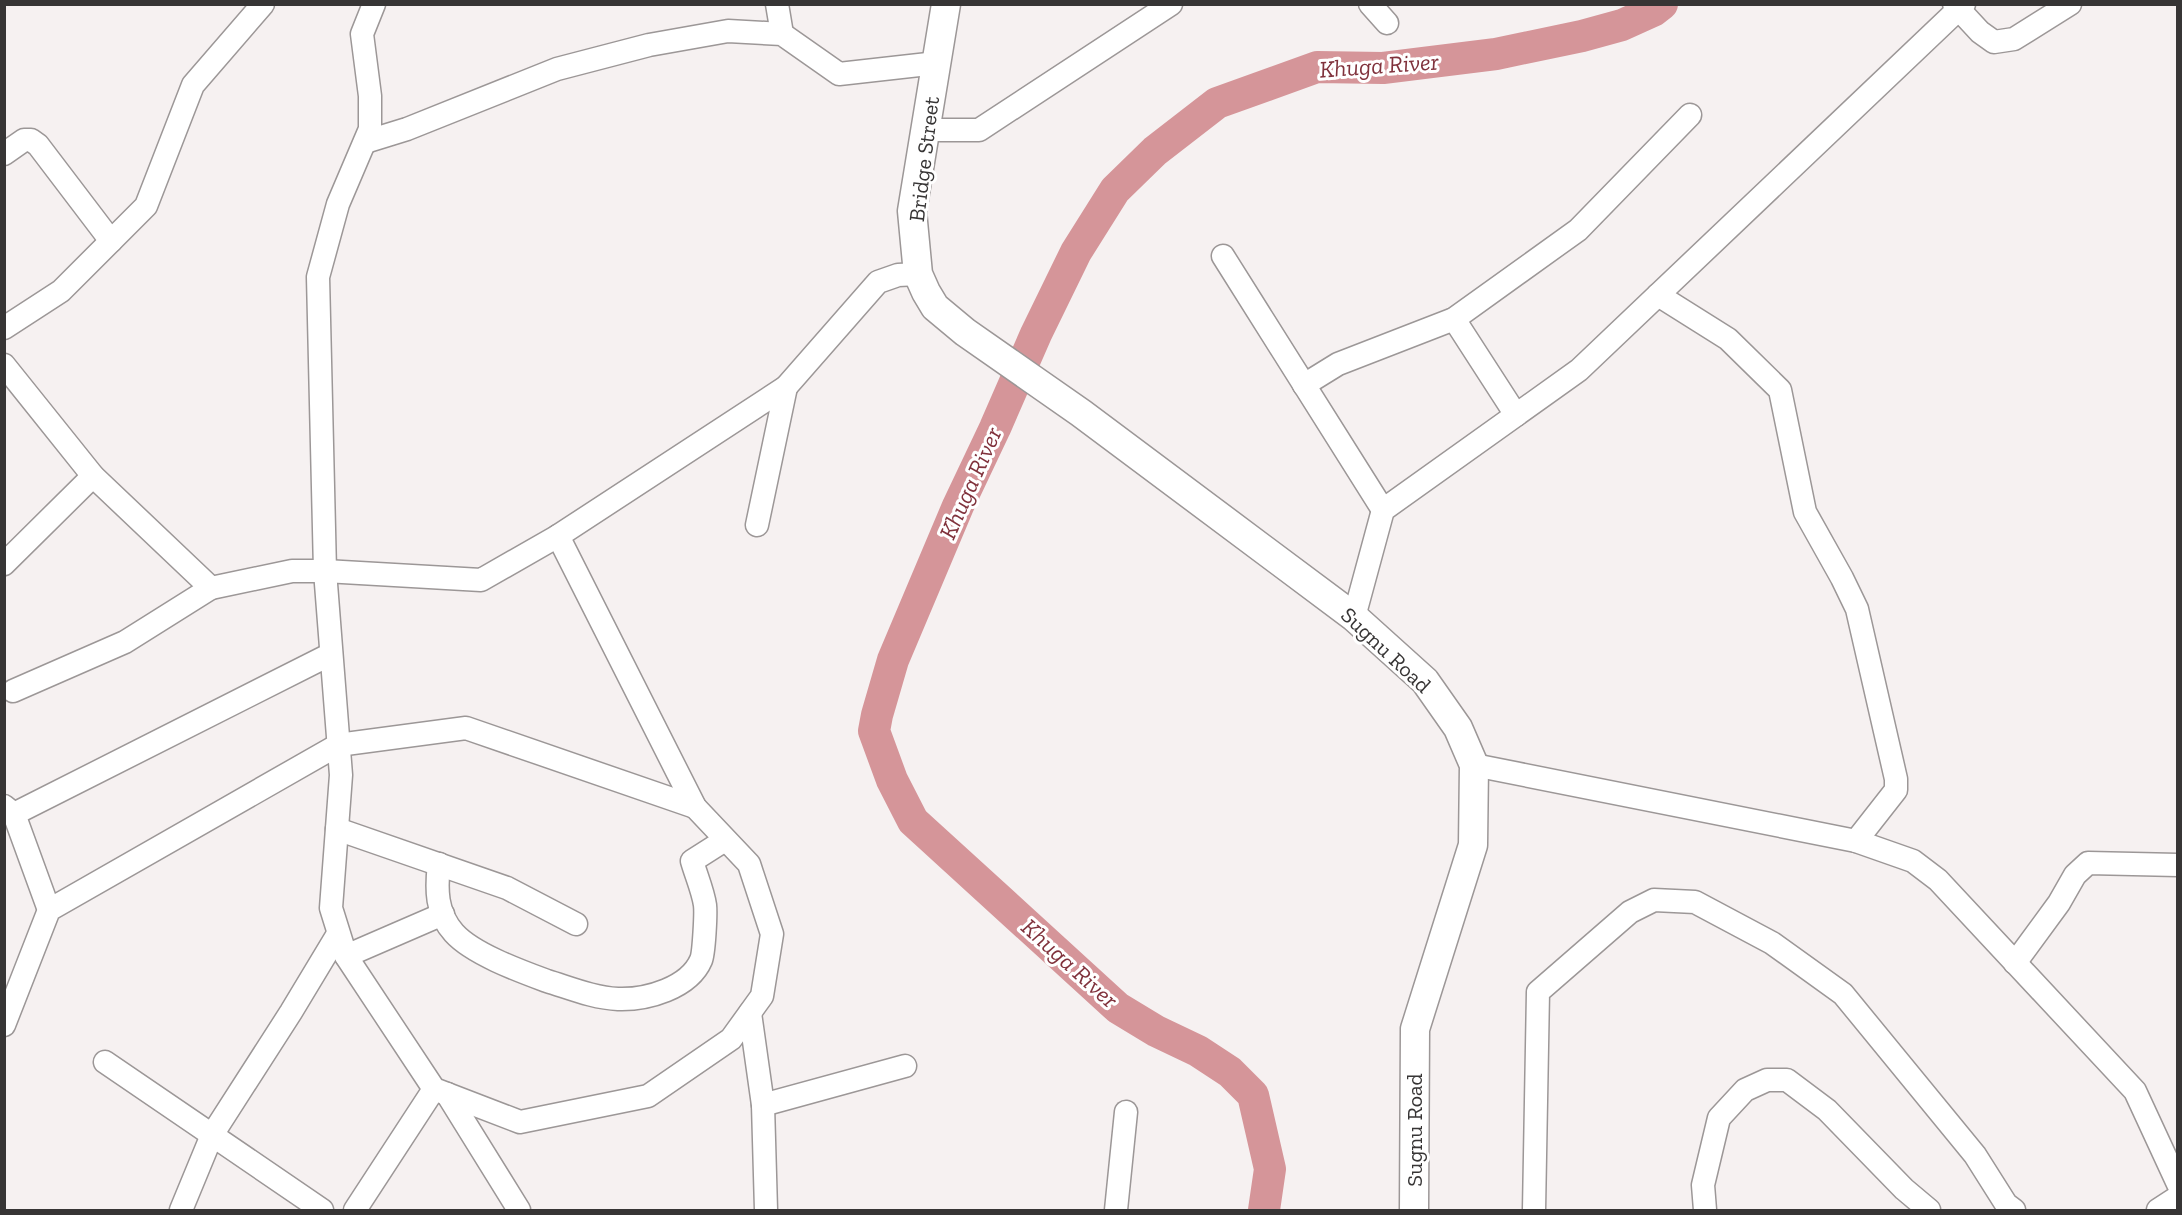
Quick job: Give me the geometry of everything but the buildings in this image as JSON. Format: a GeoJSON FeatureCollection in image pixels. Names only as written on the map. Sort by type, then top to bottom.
{"type":"FeatureCollection","features":[{"type":"Feature","properties":{"kind":"main road","name":"Bridge Street"},"geometry":{"type":"LineString","coordinates":[[946,4],[912,211],[918,274],[935,307],[965,332]]}},
{"type":"Feature","properties":{"kind":"main road","name":"Sugnu Road"},"geometry":{"type":"LineString","coordinates":[[965,332],[1081,413],[1354,617],[1425,681],[1458,728],[1474,765],[1473,845],[1415,1029],[1414,1210]]}},
{"type":"Feature","properties":{"kind":"street"},"geometry":{"type":"LineString","coordinates":[[4,328],[61,291],[146,206],[193,85],[263,4]]}},
{"type":"Feature","properties":{"kind":"street"},"geometry":{"type":"LineString","coordinates":[[374,4],[362,34],[370,96],[370,129],[338,204],[318,277],[325,571],[341,775],[331,908],[346,956],[519,1210]]}},
{"type":"Feature","properties":{"kind":"street"},"geometry":{"type":"LineString","coordinates":[[777,4],[782,34]]}},
{"type":"Feature","properties":{"kind":"street"},"geometry":{"type":"LineString","coordinates":[[926,130],[979,130],[1170,4]]}},
{"type":"Feature","properties":{"kind":"street"},"geometry":{"type":"LineString","coordinates":[[1370,4],[1387,23]]}},
{"type":"Feature","properties":{"kind":"street"},"geometry":{"type":"LineString","coordinates":[[1354,617],[1383,510],[1579,370],[1959,6],[1980,32],[1994,42],[2014,39],[2070,4]]}},
{"type":"Feature","properties":{"kind":"street"},"geometry":{"type":"LineString","coordinates":[[365,142],[407,129],[557,69],[649,45],[728,31],[782,34],[839,74],[937,63]]}},
{"type":"Feature","properties":{"kind":"street"},"geometry":{"type":"LineString","coordinates":[[1304,385],[1338,364],[1454,319],[1578,230],[1690,115]]}},
{"type":"Feature","properties":{"kind":"street"},"geometry":{"type":"LineString","coordinates":[[4,154],[24,140],[32,140],[111,241]]}},
{"type":"Feature","properties":{"kind":"street"},"geometry":{"type":"LineString","coordinates":[[1223,256],[1383,510]]}},
{"type":"Feature","properties":{"kind":"street"},"geometry":{"type":"LineString","coordinates":[[13,691],[125,642],[211,588],[292,571],[481,580],[558,536],[786,387],[878,282],[898,275],[918,274]]}},
{"type":"Feature","properties":{"kind":"street"},"geometry":{"type":"LineString","coordinates":[[1658,295],[1728,339],[1780,390],[1805,512],[1857,609],[1896,779],[1896,790],[1856,842]]}},
{"type":"Feature","properties":{"kind":"street"},"geometry":{"type":"LineString","coordinates":[[1454,319],[1516,415]]}},
{"type":"Feature","properties":{"kind":"street"},"geometry":{"type":"LineString","coordinates":[[4,365],[93,476],[211,588]]}},
{"type":"Feature","properties":{"kind":"street"},"geometry":{"type":"LineString","coordinates":[[757,525],[786,387]]}},
{"type":"Feature","properties":{"kind":"street"},"geometry":{"type":"LineString","coordinates":[[4,564],[93,476]]}},
{"type":"Feature","properties":{"kind":"street"},"geometry":{"type":"LineString","coordinates":[[440,1092],[520,1122],[648,1096],[731,1039],[762,996],[772,934],[749,864],[695,807],[558,536]]}},
{"type":"Feature","properties":{"kind":"street"},"geometry":{"type":"LineString","coordinates":[[49,910],[9,810],[331,654]]}},
{"type":"Feature","properties":{"kind":"street"},"geometry":{"type":"LineString","coordinates":[[4,1025],[49,910],[338,745],[466,728],[695,807]]}},
{"type":"Feature","properties":{"kind":"street"},"geometry":{"type":"LineString","coordinates":[[1474,765],[1856,842],[1913,861],[1938,880],[2134,1091],[2178,1184]]}},
{"type":"Feature","properties":{"kind":"street"},"geometry":{"type":"LineString","coordinates":[[337,829],[507,888],[576,924]]}},
{"type":"Feature","properties":{"kind":"street"},"geometry":{"type":"LineString","coordinates":[[439,864],[436,889],[442,915],[466,945],[524,973],[586,994],[619,999],[646,997],[668,989],[692,974],[702,958],[705,906],[692,861],[725,840]]}},
{"type":"Feature","properties":{"kind":"street"},"geometry":{"type":"LineString","coordinates":[[2015,963],[2059,903],[2075,875],[2088,863],[2178,865]]}},
{"type":"Feature","properties":{"kind":"street"},"geometry":{"type":"LineString","coordinates":[[1534,1210],[1538,992],[1630,912],[1654,900],[1695,902],[1772,943],[1843,994],[1974,1155],[2006,1204],[2014,1210]]}},
{"type":"Feature","properties":{"kind":"street"},"geometry":{"type":"LineString","coordinates":[[346,956],[442,915]]}},
{"type":"Feature","properties":{"kind":"street"},"geometry":{"type":"LineString","coordinates":[[181,1210],[212,1135],[338,934]]}},
{"type":"Feature","properties":{"kind":"street"},"geometry":{"type":"LineString","coordinates":[[750,1013],[764,1105],[766,1210]]}},
{"type":"Feature","properties":{"kind":"street"},"geometry":{"type":"LineString","coordinates":[[105,1062],[322,1210]]}},
{"type":"Feature","properties":{"kind":"street"},"geometry":{"type":"LineString","coordinates":[[764,1105],[905,1066]]}},
{"type":"Feature","properties":{"kind":"street"},"geometry":{"type":"LineString","coordinates":[[1705,1210],[1703,1185],[1719,1118],[1745,1090],[1767,1080],[1787,1080],[1827,1110],[1904,1189],[1929,1210]]}},
{"type":"Feature","properties":{"kind":"street"},"geometry":{"type":"LineString","coordinates":[[355,1210],[440,1092]]}},
{"type":"Feature","properties":{"kind":"street"},"geometry":{"type":"LineString","coordinates":[[1116,1210],[1126,1112]]}},
{"type":"Feature","properties":{"kind":"street"},"geometry":{"type":"LineString","coordinates":[[2158,1210],[2178,1197]]}},
{"type":"Feature","properties":{"kind":"waterway","name":"Khuga River"},"geometry":{"type":"LineString","coordinates":[[1264,1210],[1270,1169],[1253,1095],[1230,1072],[1198,1051],[1156,1031],[1118,1008],[913,821],[892,780],[874,731],[893,660],[958,506],[1076,252],[1115,190],[1155,151],[1217,103],[1317,67],[1383,68],[1496,54],[1622,25],[1653,11],[1662,4]]}}]}
